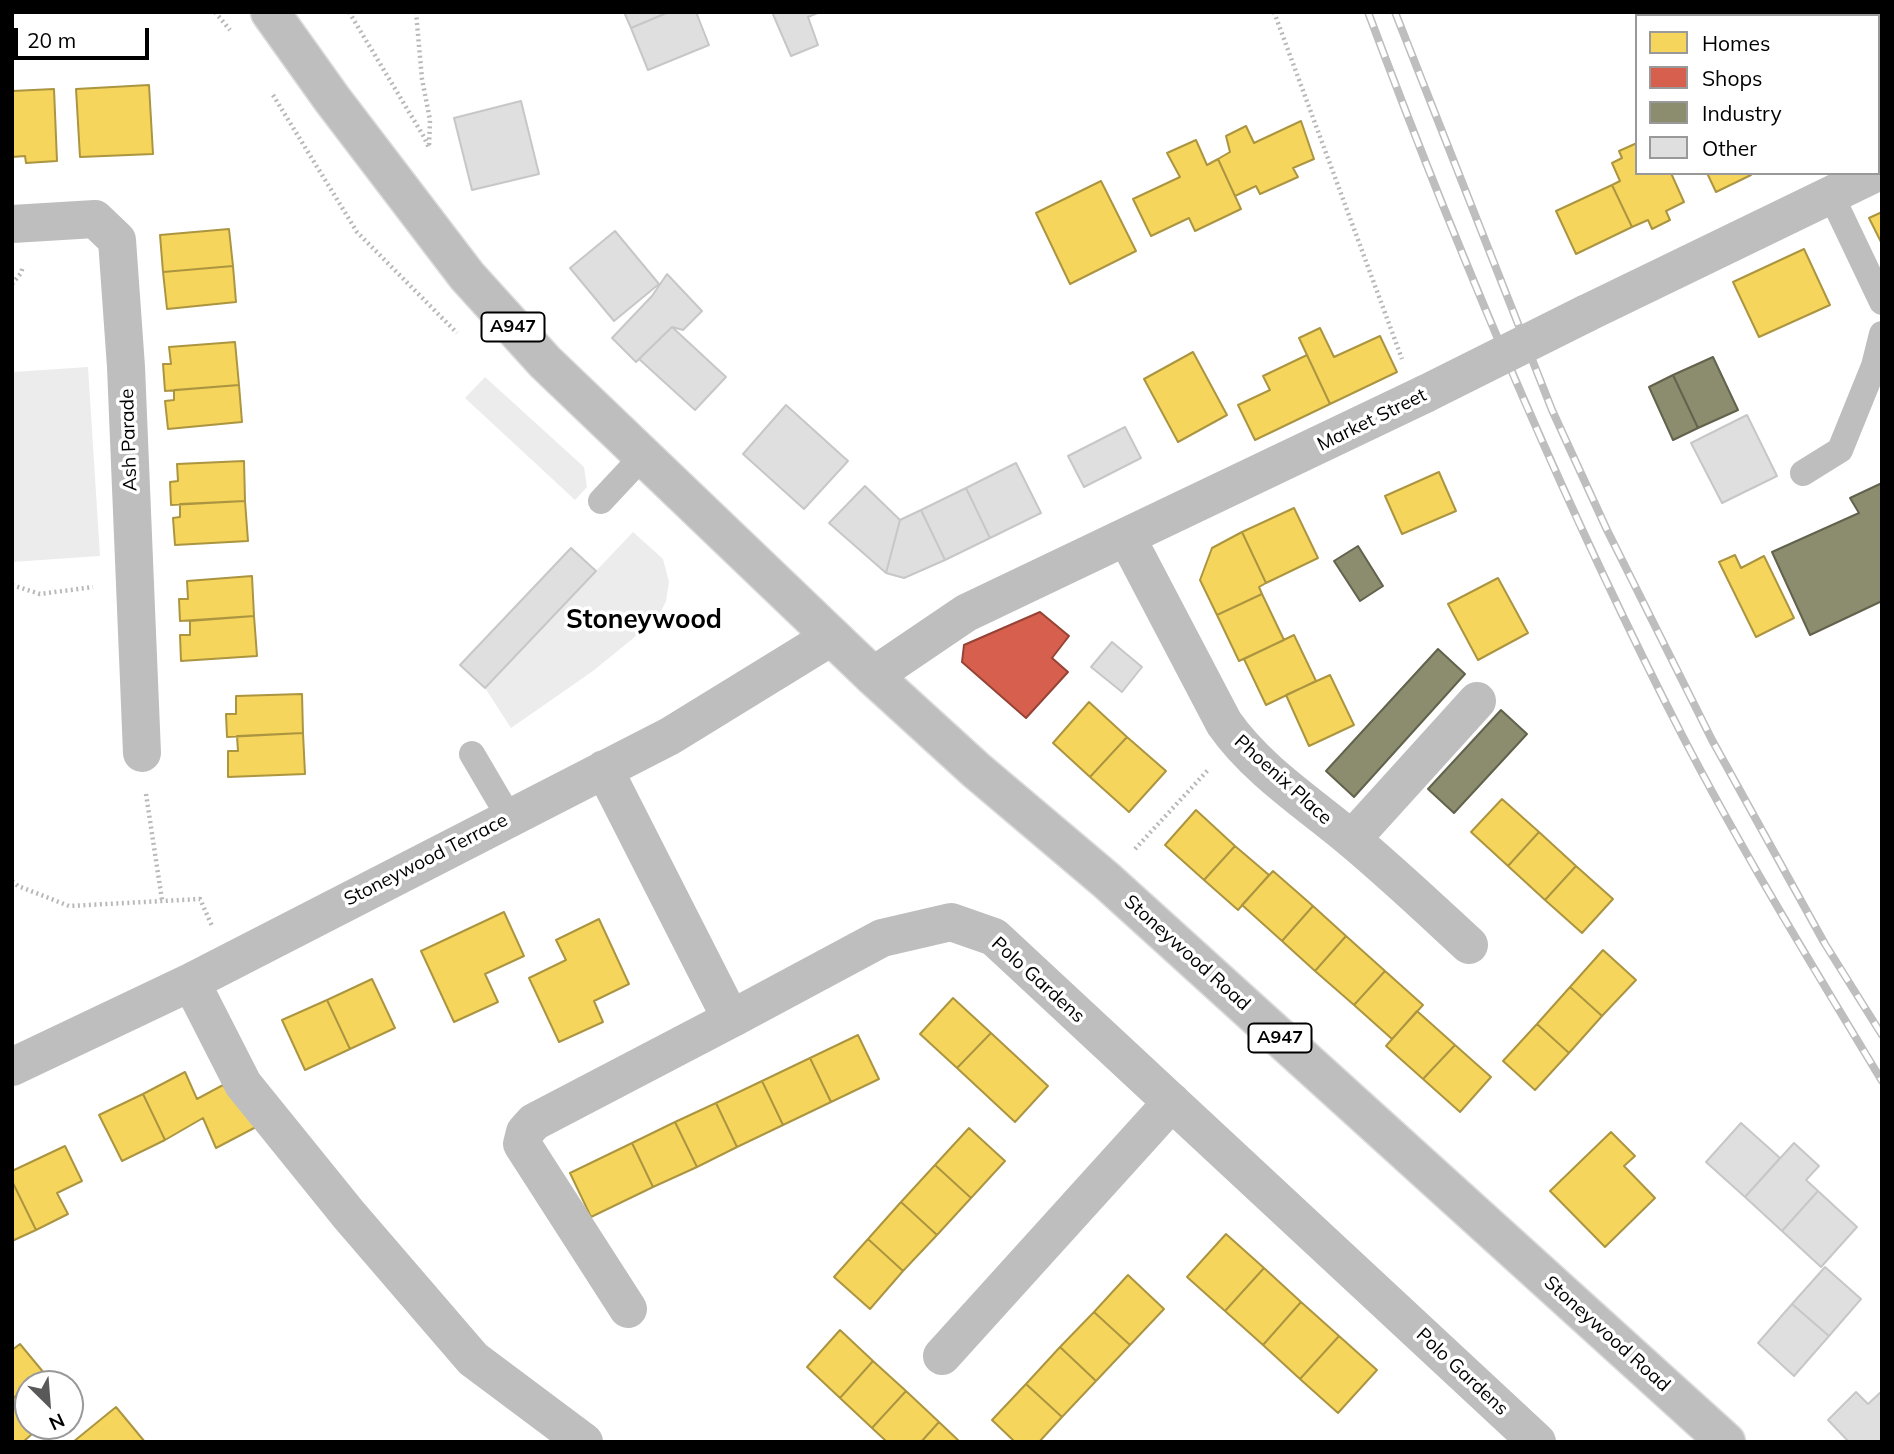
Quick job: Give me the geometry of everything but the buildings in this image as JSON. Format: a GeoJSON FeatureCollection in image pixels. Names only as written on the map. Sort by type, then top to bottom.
{"type":"FeatureCollection","features":[{"type":"Feature","properties":{"kind":"street","name":"A947"},"geometry":{"type":"LineString","coordinates":[[270,12],[332,99],[467,276],[545,362],[831,637]]}},
{"type":"Feature","properties":{"kind":"street","name":"Market Street"},"geometry":{"type":"LineString","coordinates":[[873,676],[966,613],[1420,397],[1873,175]]}},
{"type":"Feature","properties":{"kind":"street","name":"Ash Parade"},"geometry":{"type":"LineString","coordinates":[[12,224],[94,219],[117,240],[126,367],[142,753]]}},
{"type":"Feature","properties":{"kind":"street","name":"Phoenix Place"},"geometry":{"type":"LineString","coordinates":[[1127,538],[1224,723],[1236,740],[1284,785],[1352,839],[1469,945]]}},
{"type":"Feature","properties":{"kind":"street","name":"Stoneywood Road"},"geometry":{"type":"LineString","coordinates":[[831,637],[976,770],[1106,880],[1726,1442]]}},
{"type":"Feature","properties":{"kind":"street","name":"Stoneywood Terrace"},"geometry":{"type":"LineString","coordinates":[[12,1067],[191,982],[670,736],[831,637]]}},
{"type":"Feature","properties":{"kind":"street"},"geometry":{"type":"LineString","coordinates":[[1352,839],[1477,701]]}},
{"type":"Feature","properties":{"kind":"street"},"geometry":{"type":"LineString","coordinates":[[604,769],[731,1019]]}},
{"type":"Feature","properties":{"kind":"street","name":"Polo Gardens"},"geometry":{"type":"LineString","coordinates":[[628,1309],[522,1144],[525,1132],[534,1122],[882,938],[951,922],[994,937],[1537,1442]]}},
{"type":"Feature","properties":{"kind":"street"},"geometry":{"type":"LineString","coordinates":[[191,982],[243,1084],[349,1215],[472,1359],[584,1442]]}},
{"type":"Feature","properties":{"kind":"street"},"geometry":{"type":"LineString","coordinates":[[942,1356],[1172,1102]]}},
{"type":"Feature","properties":{"kind":"lane"},"geometry":{"type":"LineString","coordinates":[[1831,195],[1882,302]]}},
{"type":"Feature","properties":{"kind":"lane"},"geometry":{"type":"LineString","coordinates":[[1803,473],[1840,450],[1874,366],[1882,334]]}},
{"type":"Feature","properties":{"kind":"lane"},"geometry":{"type":"LineString","coordinates":[[601,501],[643,456]]}},
{"type":"Feature","properties":{"kind":"lane"},"geometry":{"type":"LineString","coordinates":[[472,754],[509,817]]}},
{"type":"Feature","properties":{"kind":"path"},"geometry":{"type":"LineString","coordinates":[[348,12],[429,148],[430,120],[422,79],[416,12]]}},
{"type":"Feature","properties":{"kind":"path"},"geometry":{"type":"LineString","coordinates":[[1274,12],[1420,397]]}},
{"type":"Feature","properties":{"kind":"path"},"geometry":{"type":"LineString","coordinates":[[12,585],[40,594],[98,586]]}},
{"type":"Feature","properties":{"kind":"path"},"geometry":{"type":"LineString","coordinates":[[1106,880],[1236,740]]}},
{"type":"Feature","properties":{"kind":"path"},"geometry":{"type":"LineString","coordinates":[[142,753],[147,808],[162,900]]}},
{"type":"Feature","properties":{"kind":"path"},"geometry":{"type":"LineString","coordinates":[[12,881],[18,886],[69,906],[200,899],[228,962]]}},
{"type":"Feature","properties":{"kind":"shaded area"},"geometry":{"type":"Polygon","coordinates":[[[88,367],[100,556],[12,562],[12,372],[88,367]]]}},
{"type":"Feature","properties":{"kind":"shaded area"},"geometry":{"type":"Polygon","coordinates":[[[485,377],[584,467],[587,487],[575,500],[465,398],[485,377]]]}},
{"type":"Feature","properties":{"kind":"shaded area"},"geometry":{"type":"Polygon","coordinates":[[[633,532],[663,559],[669,582],[666,601],[658,618],[593,671],[511,728],[485,688],[633,532]]]}},
{"type":"Feature","properties":{"kind":"railway"},"geometry":{"type":"LineString","coordinates":[[1368,12],[1476,287],[1595,558],[1682,735],[1729,823],[1882,1081]]}},
{"type":"Feature","properties":{"kind":"railway"},"geometry":{"type":"LineString","coordinates":[[1395,12],[1552,410],[1607,530],[1712,740],[1825,944],[1882,1035]]}},
{"type":"Feature","properties":{"kind":"district","name":"Stoneywood"},"geometry":{"type":"Point","coordinates":[644,620]}}]}
